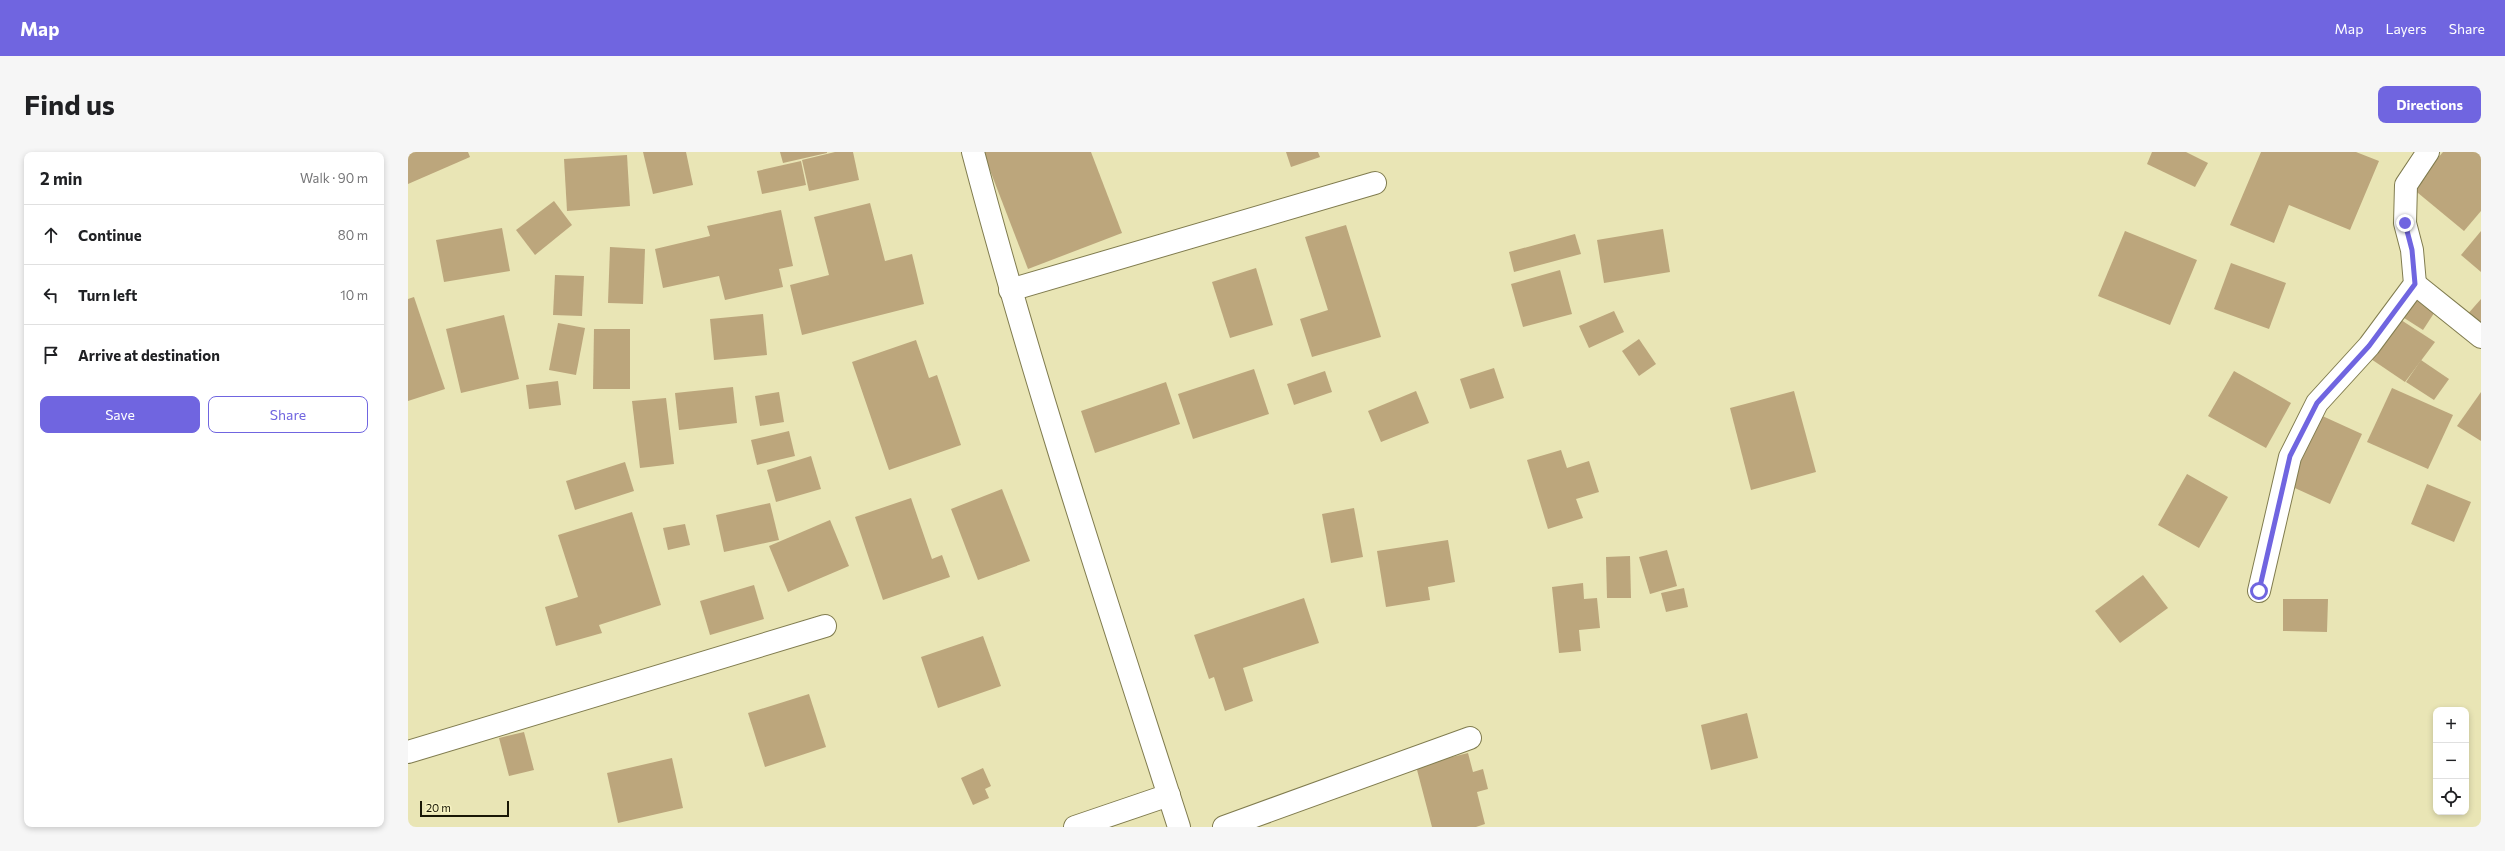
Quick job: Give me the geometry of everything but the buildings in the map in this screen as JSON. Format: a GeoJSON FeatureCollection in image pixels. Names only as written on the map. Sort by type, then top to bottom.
{"type":"FeatureCollection","features":[{"type":"Feature","properties":{"kind":"street"},"geometry":{"type":"LineString","coordinates":[[973,152],[1010,290],[1136,698],[1179,827]]}},
{"type":"Feature","properties":{"kind":"street"},"geometry":{"type":"LineString","coordinates":[[2259,591],[2290,456],[2317,403],[2369,346],[2415,284],[2412,250],[2405,223],[2406,185],[2428,152]]}},
{"type":"Feature","properties":{"kind":"street"},"geometry":{"type":"LineString","coordinates":[[1010,290],[1375,183]]}},
{"type":"Feature","properties":{"kind":"street"},"geometry":{"type":"LineString","coordinates":[[2415,284],[2481,337]]}},
{"type":"Feature","properties":{"kind":"street"},"geometry":{"type":"LineString","coordinates":[[408,752],[825,626]]}},
{"type":"Feature","properties":{"kind":"street"},"geometry":{"type":"LineString","coordinates":[[1224,827],[1470,738]]}},
{"type":"Feature","properties":{"kind":"street"},"geometry":{"type":"LineString","coordinates":[[1075,827],[1169,795]]}},
{"type":"Feature","properties":{"kind":"route"},"geometry":{"type":"LineString","coordinates":[[2259,591],[2290,456],[2317,403],[2369,346],[2415,284],[2412,250],[2405,223]]}}]}
